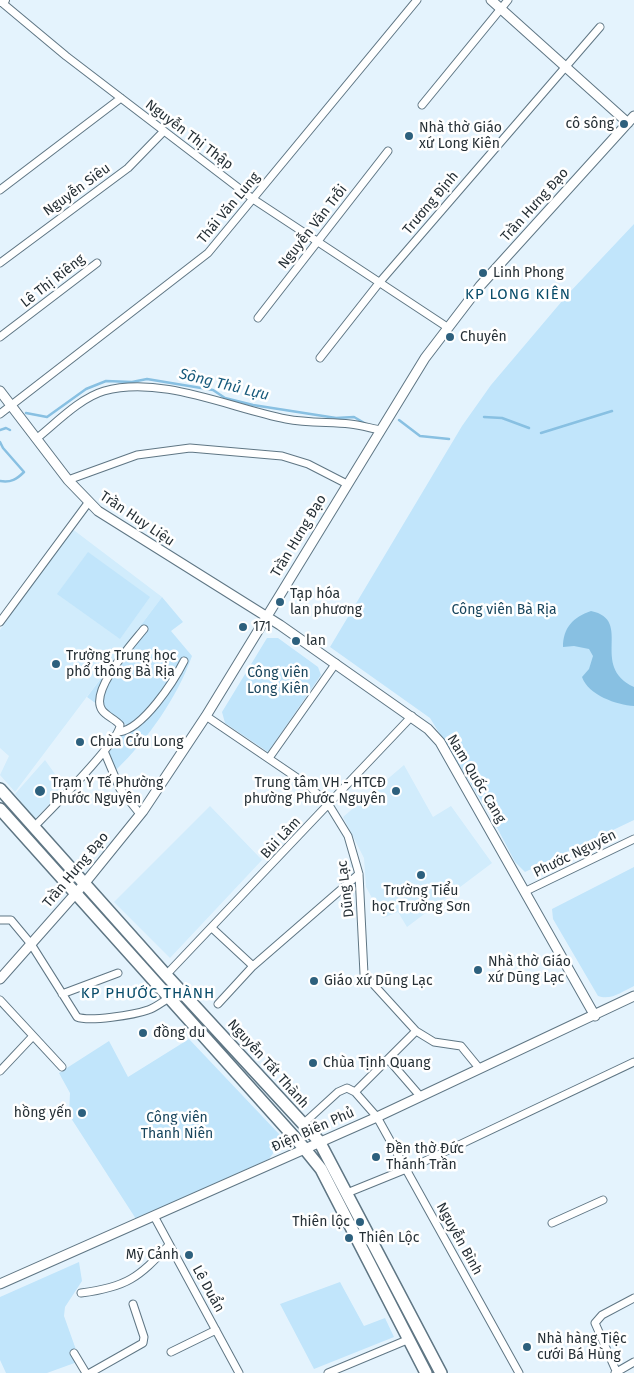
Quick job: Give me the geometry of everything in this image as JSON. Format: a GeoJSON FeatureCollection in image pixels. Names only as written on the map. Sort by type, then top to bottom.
{"type":"FeatureCollection","features":[{"type":"Feature","properties":{"kind":"main road"},"geometry":{"type":"LineString","coordinates":[[0,1],[4,0]]}},
{"type":"Feature","properties":{"kind":"main road","name":"Nguyễn Tất Thành"},"geometry":{"type":"LineString","coordinates":[[0,790],[166,975],[319,1141],[440,1373]]}},
{"type":"Feature","properties":{"kind":"main road","name":"Nguyễn Tất Thành"},"geometry":{"type":"LineString","coordinates":[[0,809],[321,1169],[407,1340],[426,1373]]}},
{"type":"Feature","properties":{"kind":"street","name":"Thái Văn Lung"},"geometry":{"type":"LineString","coordinates":[[0,414],[198,263],[221,240],[417,0]]}},
{"type":"Feature","properties":{"kind":"street"},"geometry":{"type":"LineString","coordinates":[[490,0],[566,68],[631,119]]}},
{"type":"Feature","properties":{"kind":"street"},"geometry":{"type":"LineString","coordinates":[[422,104],[508,0]]}},
{"type":"Feature","properties":{"kind":"street","name":"Nguyễn Thị Thập"},"geometry":{"type":"LineString","coordinates":[[0,1],[163,132],[253,199],[447,327]]}},
{"type":"Feature","properties":{"kind":"street","name":"Trương Định"},"geometry":{"type":"LineString","coordinates":[[320,358],[379,283],[566,68],[600,26]]}},
{"type":"Feature","properties":{"kind":"street"},"geometry":{"type":"LineString","coordinates":[[0,190],[121,98]]}},
{"type":"Feature","properties":{"kind":"street","name":"Trần Hưng Đạo"},"geometry":{"type":"LineString","coordinates":[[0,979],[75,895],[140,814],[206,716],[380,430],[425,358],[447,327],[480,286],[631,119]]}},
{"type":"Feature","properties":{"kind":"street","name":"Nguyễn Siêu"},"geometry":{"type":"LineString","coordinates":[[0,263],[128,168],[163,132]]}},
{"type":"Feature","properties":{"kind":"street","name":"Nguyễn Văn Trỗi"},"geometry":{"type":"LineString","coordinates":[[258,318],[388,151]]}},
{"type":"Feature","properties":{"kind":"street","name":"Lê Thị Riêng"},"geometry":{"type":"LineString","coordinates":[[0,337],[97,263]]}},
{"type":"Feature","properties":{"kind":"street"},"geometry":{"type":"LineString","coordinates":[[36,439],[84,402],[102,392],[122,388],[146,387],[199,396],[288,420],[353,424],[380,430]]}},
{"type":"Feature","properties":{"kind":"street","name":"Trần Huy Liệu"},"geometry":{"type":"LineString","coordinates":[[0,391],[68,480],[88,503],[168,557],[267,617]]}},
{"type":"Feature","properties":{"kind":"street"},"geometry":{"type":"LineString","coordinates":[[68,480],[137,455],[190,448],[282,456],[308,464],[347,484]]}},
{"type":"Feature","properties":{"kind":"street"},"geometry":{"type":"LineString","coordinates":[[0,622],[88,503]]}},
{"type":"Feature","properties":{"kind":"street","name":"Nam Quốc Cang"},"geometry":{"type":"LineString","coordinates":[[267,617],[412,716],[428,728],[440,742],[526,891],[594,1016]]}},
{"type":"Feature","properties":{"kind":"street"},"geometry":{"type":"LineString","coordinates":[[33,828],[104,751],[119,732],[120,725],[103,711],[99,696],[104,684],[144,629]]}},
{"type":"Feature","properties":{"kind":"street"},"geometry":{"type":"LineString","coordinates":[[119,732],[132,728],[160,700],[172,685],[184,660]]}},
{"type":"Feature","properties":{"kind":"street"},"geometry":{"type":"LineString","coordinates":[[269,758],[336,663]]}},
{"type":"Feature","properties":{"kind":"street","name":"Dũng Lạc"},"geometry":{"type":"LineString","coordinates":[[206,716],[309,786],[330,805],[348,836],[359,874],[364,974],[416,1031],[434,1042],[461,1046],[478,1068]]}},
{"type":"Feature","properties":{"kind":"street","name":"Bùi Lâm"},"geometry":{"type":"LineString","coordinates":[[166,975],[330,805],[412,716]]}},
{"type":"Feature","properties":{"kind":"street"},"geometry":{"type":"LineString","coordinates":[[104,751],[120,789],[140,814]]}},
{"type":"Feature","properties":{"kind":"street","name":"Phước Nguyên"},"geometry":{"type":"LineString","coordinates":[[526,891],[634,839]]}},
{"type":"Feature","properties":{"kind":"street"},"geometry":{"type":"LineString","coordinates":[[218,1004],[253,966],[359,874]]}},
{"type":"Feature","properties":{"kind":"street"},"geometry":{"type":"LineString","coordinates":[[0,920],[11,920],[32,944],[77,1017],[89,1021],[150,1010],[169,998]]}},
{"type":"Feature","properties":{"kind":"street"},"geometry":{"type":"LineString","coordinates":[[212,928],[253,966]]}},
{"type":"Feature","properties":{"kind":"street"},"geometry":{"type":"LineString","coordinates":[[62,994],[118,973]]}},
{"type":"Feature","properties":{"kind":"street","name":"Điện Biên Phủ"},"geometry":{"type":"LineString","coordinates":[[0,1284],[319,1141],[377,1117],[634,996]]}},
{"type":"Feature","properties":{"kind":"street"},"geometry":{"type":"LineString","coordinates":[[0,1000],[62,1067]]}},
{"type":"Feature","properties":{"kind":"street"},"geometry":{"type":"LineString","coordinates":[[302,1124],[342,1089],[347,1088],[355,1092],[416,1031]]}},
{"type":"Feature","properties":{"kind":"street"},"geometry":{"type":"LineString","coordinates":[[0,1071],[33,1036]]}},
{"type":"Feature","properties":{"kind":"street"},"geometry":{"type":"LineString","coordinates":[[388,1059],[420,1096]]}},
{"type":"Feature","properties":{"kind":"street"},"geometry":{"type":"LineString","coordinates":[[347,1192],[406,1169],[634,1062]]}},
{"type":"Feature","properties":{"kind":"street","name":"Nguyễn Bình"},"geometry":{"type":"LineString","coordinates":[[355,1092],[377,1117],[519,1373]]}},
{"type":"Feature","properties":{"kind":"street"},"geometry":{"type":"LineString","coordinates":[[552,1223],[603,1200]]}},
{"type":"Feature","properties":{"kind":"street","name":"Lê Duẩn"},"geometry":{"type":"LineString","coordinates":[[154,1216],[240,1373]]}},
{"type":"Feature","properties":{"kind":"street"},"geometry":{"type":"LineString","coordinates":[[81,1293],[113,1288],[131,1280],[146,1269],[169,1245]]}},
{"type":"Feature","properties":{"kind":"street"},"geometry":{"type":"LineString","coordinates":[[634,1298],[602,1315],[595,1323],[616,1373],[634,1362]]}},
{"type":"Feature","properties":{"kind":"street"},"geometry":{"type":"LineString","coordinates":[[90,1373],[145,1341],[133,1304]]}},
{"type":"Feature","properties":{"kind":"street"},"geometry":{"type":"LineString","coordinates":[[171,1352],[216,1330]]}},
{"type":"Feature","properties":{"kind":"street"},"geometry":{"type":"LineString","coordinates":[[328,1373],[407,1340]]}},
{"type":"Feature","properties":{"kind":"street"},"geometry":{"type":"LineString","coordinates":[[74,1353],[86,1373]]}},
{"type":"Feature","properties":{"kind":"shaded area","name":"Trường Trung học phổ thông Bà Rịa"},"geometry":{"type":"Polygon","coordinates":[[[71,528],[162,597],[15,792],[0,775],[9,756],[0,748],[0,630],[71,528]]]}},
{"type":"Feature","properties":{"kind":"shaded area"},"geometry":{"type":"Polygon","coordinates":[[[591,611],[603,616],[610,624],[614,668],[621,678],[634,687],[634,706],[620,704],[604,698],[590,689],[585,683],[582,677],[589,669],[593,656],[589,649],[574,646],[563,647],[563,640],[570,624],[579,616],[591,611]]]}},
{"type":"Feature","properties":{"kind":"shaded area","name":"Trạm Y Tế Phường Phước Nguyên"},"geometry":{"type":"Polygon","coordinates":[[[45,760],[65,788],[35,819],[15,794],[45,760]]]}},
{"type":"Feature","properties":{"kind":"shaded area","name":"Trường Tiểu học Trường Sơn"},"geometry":{"type":"Polygon","coordinates":[[[404,765],[433,817],[451,806],[492,863],[407,927],[398,912],[383,918],[366,887],[364,858],[343,817],[404,765]]]}},
{"type":"Feature","properties":{"kind":"shaded area"},"geometry":{"type":"Polygon","coordinates":[[[210,806],[262,860],[170,958],[114,902],[210,806]]]}},
{"type":"Feature","properties":{"kind":"green space","name":"Công viên Bà Rịa"},"geometry":{"type":"Polygon","coordinates":[[[634,224],[634,820],[525,872],[515,862],[492,818],[430,718],[330,647],[462,426],[491,385],[568,294],[634,224]]]}},
{"type":"Feature","properties":{"kind":"green space"},"geometry":{"type":"Polygon","coordinates":[[[88,552],[150,597],[120,639],[57,594],[88,552]]]}},
{"type":"Feature","properties":{"kind":"green space"},"geometry":{"type":"Polygon","coordinates":[[[162,597],[183,622],[171,631],[192,656],[186,672],[160,717],[139,745],[116,770],[108,751],[129,727],[87,697],[162,597]]]}},
{"type":"Feature","properties":{"kind":"green space","name":"Công viên Long Kiên"},"geometry":{"type":"Polygon","coordinates":[[[267,638],[278,638],[318,667],[321,675],[268,752],[225,723],[222,712],[267,638]]]}},
{"type":"Feature","properties":{"kind":"green space"},"geometry":{"type":"Polygon","coordinates":[[[634,867],[634,986],[612,996],[598,996],[553,919],[552,909],[634,867]]]}},
{"type":"Feature","properties":{"kind":"green space","name":"Công viên Thanh Niên"},"geometry":{"type":"Polygon","coordinates":[[[189,1039],[279,1134],[279,1145],[269,1159],[136,1219],[69,1115],[70,1093],[59,1073],[109,1041],[128,1077],[189,1039]]]}},
{"type":"Feature","properties":{"kind":"green space"},"geometry":{"type":"Polygon","coordinates":[[[79,1262],[82,1281],[65,1307],[64,1316],[80,1361],[47,1373],[6,1373],[0,1360],[0,1297],[79,1262]]]}},
{"type":"Feature","properties":{"kind":"green space"},"geometry":{"type":"Polygon","coordinates":[[[340,1282],[364,1326],[385,1318],[394,1337],[314,1369],[280,1304],[340,1282]]]}},
{"type":"Feature","properties":{"kind":"waterway","name":"Sông Thủ Lựu"},"geometry":{"type":"LineString","coordinates":[[26,413],[47,417],[86,389],[106,381],[132,382],[147,379],[213,390],[225,398],[253,405],[336,418],[354,417],[366,424]]}},
{"type":"Feature","properties":{"kind":"waterway","name":"Sông Thủ Lựu"},"geometry":{"type":"LineString","coordinates":[[541,433],[612,411]]}},
{"type":"Feature","properties":{"kind":"waterway","name":"Sông Thủ Lựu"},"geometry":{"type":"LineString","coordinates":[[484,417],[502,418],[529,428]]}},
{"type":"Feature","properties":{"kind":"waterway","name":"Sông Thủ Lựu"},"geometry":{"type":"LineString","coordinates":[[399,420],[420,436],[449,439]]}},
{"type":"Feature","properties":{"kind":"waterway","name":"Sông Thủ Lựu"},"geometry":{"type":"LineString","coordinates":[[0,430],[6,428],[10,430]]}},
{"type":"Feature","properties":{"kind":"waterway","name":"Sông Thủ Lựu"},"geometry":{"type":"LineString","coordinates":[[0,442],[24,472],[14,480],[0,481]]}},
{"type":"Feature","properties":{"kind":"place","name":"cô sông"},"geometry":{"type":"Point","coordinates":[624,124]}},
{"type":"Feature","properties":{"kind":"place","name":"Nhà thờ Giáo xứ Long Kiên"},"geometry":{"type":"Point","coordinates":[409,136]}},
{"type":"Feature","properties":{"kind":"place","name":"Linh Phong"},"geometry":{"type":"Point","coordinates":[483,273]}},
{"type":"Feature","properties":{"kind":"place","name":"Chuyên"},"geometry":{"type":"Point","coordinates":[450,337]}},
{"type":"Feature","properties":{"kind":"place","name":"Tạp hóa lan phương"},"geometry":{"type":"Point","coordinates":[280,602]}},
{"type":"Feature","properties":{"kind":"place","name":"171"},"geometry":{"type":"Point","coordinates":[243,627]}},
{"type":"Feature","properties":{"kind":"place","name":"lan"},"geometry":{"type":"Point","coordinates":[296,641]}},
{"type":"Feature","properties":{"kind":"place","name":"Trường Trung học phổ thông Bà Rịa"},"geometry":{"type":"Point","coordinates":[56,664]}},
{"type":"Feature","properties":{"kind":"place","name":"Chùa Cửu Long"},"geometry":{"type":"Point","coordinates":[80,742]}},
{"type":"Feature","properties":{"kind":"place","name":"Trạm Y Tế Phường Phước Nguyên"},"geometry":{"type":"Point","coordinates":[40,791]}},
{"type":"Feature","properties":{"kind":"place","name":"Trung tâm VH - HTCĐ phường Phước Nguyên"},"geometry":{"type":"Point","coordinates":[396,791]}},
{"type":"Feature","properties":{"kind":"place","name":"Trường Tiểu học Trường Sơn"},"geometry":{"type":"Point","coordinates":[421,875]}},
{"type":"Feature","properties":{"kind":"place","name":"Nhà thờ Giáo xứ Dũng Lạc"},"geometry":{"type":"Point","coordinates":[478,970]}},
{"type":"Feature","properties":{"kind":"place","name":"Giáo xứ Dũng Lạc"},"geometry":{"type":"Point","coordinates":[314,981]}},
{"type":"Feature","properties":{"kind":"place","name":"đồng du"},"geometry":{"type":"Point","coordinates":[143,1033]}},
{"type":"Feature","properties":{"kind":"place","name":"Chùa Tịnh Quang"},"geometry":{"type":"Point","coordinates":[313,1063]}},
{"type":"Feature","properties":{"kind":"place","name":"hồng yến"},"geometry":{"type":"Point","coordinates":[82,1113]}},
{"type":"Feature","properties":{"kind":"place","name":"Đền thờ Đức Thánh Trần"},"geometry":{"type":"Point","coordinates":[376,1157]}},
{"type":"Feature","properties":{"kind":"place","name":"Thiên lộc"},"geometry":{"type":"Point","coordinates":[360,1222]}},
{"type":"Feature","properties":{"kind":"place","name":"Thiên Lộc"},"geometry":{"type":"Point","coordinates":[349,1238]}},
{"type":"Feature","properties":{"kind":"place","name":"Mỹ Cảnh"},"geometry":{"type":"Point","coordinates":[189,1255]}},
{"type":"Feature","properties":{"kind":"place","name":"Nhà hàng Tiệc cưới Bá Hùng"},"geometry":{"type":"Point","coordinates":[527,1347]}},
{"type":"Feature","properties":{"kind":"district","name":"KP LONG KIÊN"},"geometry":{"type":"Point","coordinates":[518,295]}},
{"type":"Feature","properties":{"kind":"district","name":"KP PHƯỚC THÀNH"},"geometry":{"type":"Point","coordinates":[148,994]}}]}
